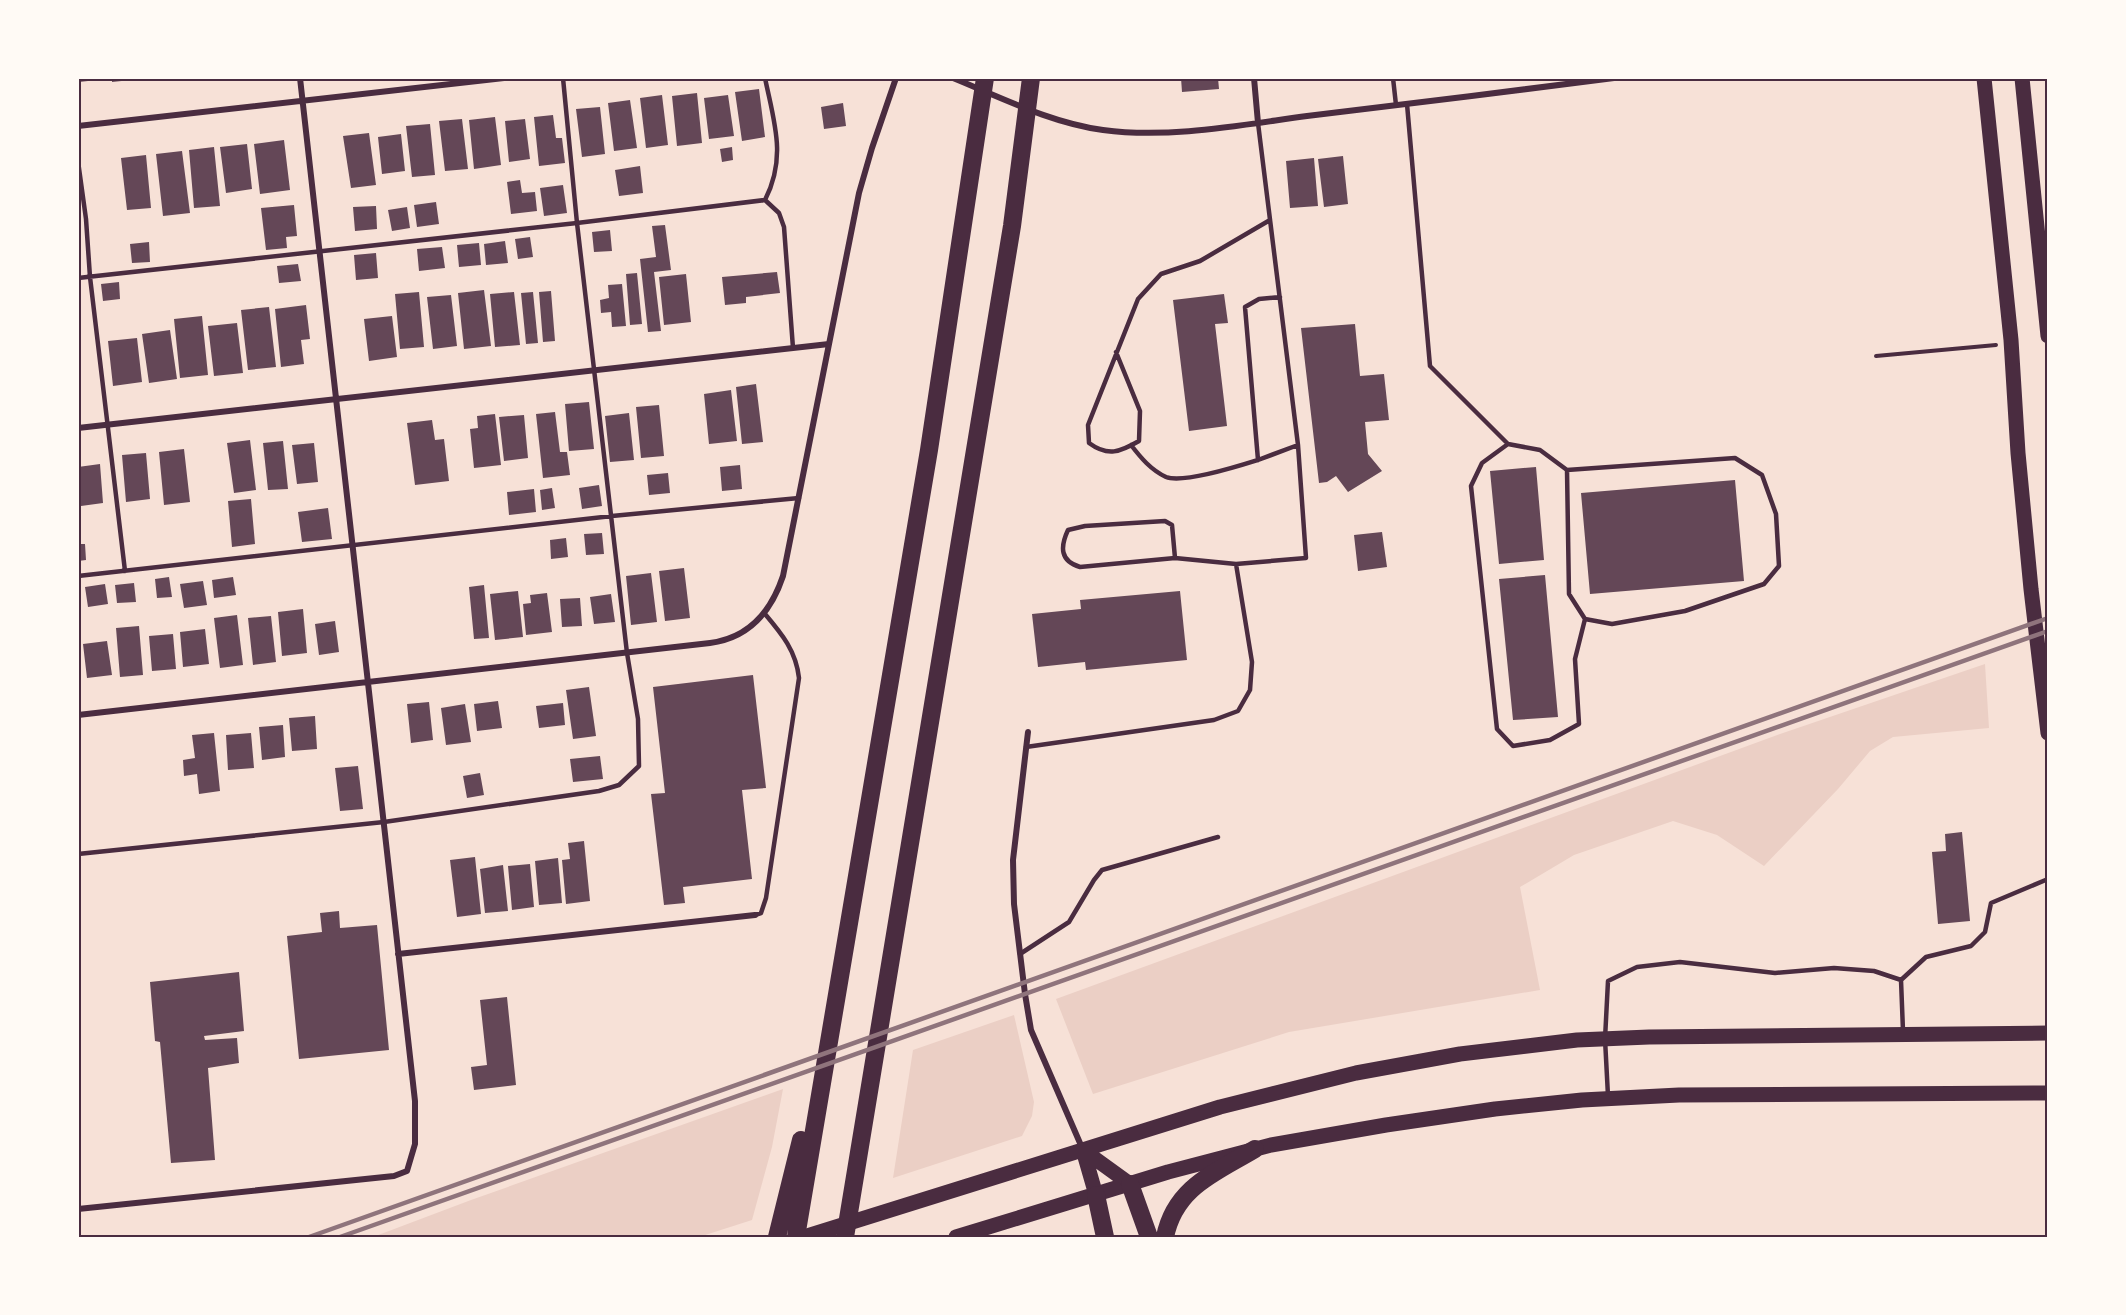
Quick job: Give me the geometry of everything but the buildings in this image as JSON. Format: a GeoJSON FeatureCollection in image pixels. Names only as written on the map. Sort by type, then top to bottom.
{"type":"FeatureCollection","features":[{"type":"Feature","properties":{"kind":"highway"},"geometry":{"type":"LineString","coordinates":[[777,1237],[843,965],[927,462],[985,78]]}},
{"type":"Feature","properties":{"kind":"highway"},"geometry":{"type":"LineString","coordinates":[[845,1237],[1012,226],[1031,78]]}},
{"type":"Feature","properties":{"kind":"highway"},"geometry":{"type":"LineString","coordinates":[[796,1237],[837,993]]}},
{"type":"Feature","properties":{"kind":"highway"},"geometry":{"type":"LineString","coordinates":[[1165,1237],[1174,1209],[1185,1195],[1199,1182],[1255,1149]]}},
{"type":"Feature","properties":{"kind":"highway"},"geometry":{"type":"LineString","coordinates":[[853,1237],[857,1161]]}},
{"type":"Feature","properties":{"kind":"highway"},"geometry":{"type":"LineString","coordinates":[[1130,1184],[1149,1237]]}},
{"type":"Feature","properties":{"kind":"highway"},"geometry":{"type":"LineString","coordinates":[[1096,1195],[1106,1237]]}},
{"type":"Feature","properties":{"kind":"main road"},"geometry":{"type":"LineString","coordinates":[[1984,78],[2010,330],[2018,453],[2030,577],[2048,733]]}},
{"type":"Feature","properties":{"kind":"main road"},"geometry":{"type":"LineString","coordinates":[[2022,78],[2048,336]]}},
{"type":"Feature","properties":{"kind":"main road"},"geometry":{"type":"LineString","coordinates":[[804,1237],[1220,1107],[1356,1073],[1472,1053],[1605,1039],[1708,1035],[2048,1033]]}},
{"type":"Feature","properties":{"kind":"main road"},"geometry":{"type":"LineString","coordinates":[[956,1237],[1255,1149],[1436,1117],[1608,1098],[1691,1095],[2048,1093]]}},
{"type":"Feature","properties":{"kind":"main road"},"geometry":{"type":"LineString","coordinates":[[1083,1150],[1130,1184]]}},
{"type":"Feature","properties":{"kind":"main road"},"geometry":{"type":"LineString","coordinates":[[1083,1150],[1096,1195]]}},
{"type":"Feature","properties":{"kind":"street"},"geometry":{"type":"LineString","coordinates":[[78,1209],[394,1176],[407,1171],[415,1144],[415,1101],[300,78]]}},
{"type":"Feature","properties":{"kind":"street"},"geometry":{"type":"LineString","coordinates":[[78,126],[504,78]]}},
{"type":"Feature","properties":{"kind":"street"},"geometry":{"type":"LineString","coordinates":[[78,715],[723,641],[750,627],[765,614],[783,576],[863,175],[896,78]]}},
{"type":"Feature","properties":{"kind":"street"},"geometry":{"type":"LineString","coordinates":[[953,78],[1048,117],[1078,126],[1104,130],[1165,132],[1258,123],[1614,78]]}},
{"type":"Feature","properties":{"kind":"street"},"geometry":{"type":"LineString","coordinates":[[1254,78],[1258,123]]}},
{"type":"Feature","properties":{"kind":"street"},"geometry":{"type":"LineString","coordinates":[[78,428],[829,344]]}},
{"type":"Feature","properties":{"kind":"street"},"geometry":{"type":"LineString","coordinates":[[1028,732],[1013,860],[1014,904],[1020,954],[1031,1030],[1083,1150]]}},
{"type":"Feature","properties":{"kind":"street"},"geometry":{"type":"LineString","coordinates":[[398,954],[755,915]]}},
{"type":"Feature","properties":{"kind":"lane"},"geometry":{"type":"LineString","coordinates":[[78,854],[384,822],[599,791],[620,785],[639,766],[638,719],[627,653],[596,370],[577,223],[563,78]]}},
{"type":"Feature","properties":{"kind":"lane"},"geometry":{"type":"LineString","coordinates":[[765,78],[776,131],[778,157],[774,180],[765,200]]}},
{"type":"Feature","properties":{"kind":"lane"},"geometry":{"type":"LineString","coordinates":[[1393,78],[1396,105]]}},
{"type":"Feature","properties":{"kind":"lane"},"geometry":{"type":"LineString","coordinates":[[1407,104],[1430,366],[1508,444],[1540,450],[1567,470],[1735,458],[1762,475],[1776,514],[1779,566],[1764,584],[1685,611],[1612,624],[1585,618],[1569,594],[1567,470]]}},
{"type":"Feature","properties":{"kind":"lane"},"geometry":{"type":"LineString","coordinates":[[1175,558],[1172,525],[1165,521],[1086,526],[1068,530],[1063,542],[1065,559],[1070,564],[1080,567],[1175,558],[1236,564],[1306,558],[1298,445],[1258,123]]}},
{"type":"Feature","properties":{"kind":"lane"},"geometry":{"type":"LineString","coordinates":[[78,161],[125,571]]}},
{"type":"Feature","properties":{"kind":"lane"},"geometry":{"type":"LineString","coordinates":[[78,278],[765,200],[779,213],[784,227],[793,348]]}},
{"type":"Feature","properties":{"kind":"lane"},"geometry":{"type":"LineString","coordinates":[[1116,352],[1140,411],[1139,441],[1118,452],[1099,450],[1089,443],[1088,425],[1116,352],[1138,299],[1161,274],[1200,261],[1270,220]]}},
{"type":"Feature","properties":{"kind":"lane"},"geometry":{"type":"LineString","coordinates":[[1258,460],[1245,307],[1258,299],[1280,297]]}},
{"type":"Feature","properties":{"kind":"lane"},"geometry":{"type":"LineString","coordinates":[[1508,444],[1482,463],[1471,486],[1497,729],[1513,746],[1550,740],[1579,724],[1575,659],[1585,618]]}},
{"type":"Feature","properties":{"kind":"lane"},"geometry":{"type":"LineString","coordinates":[[1131,445],[1147,465],[1168,478],[1210,475],[1298,445]]}},
{"type":"Feature","properties":{"kind":"lane"},"geometry":{"type":"LineString","coordinates":[[78,576],[612,516],[799,498]]}},
{"type":"Feature","properties":{"kind":"lane"},"geometry":{"type":"LineString","coordinates":[[1026,747],[1214,720],[1238,711],[1250,690],[1252,662],[1236,564]]}},
{"type":"Feature","properties":{"kind":"lane"},"geometry":{"type":"LineString","coordinates":[[755,915],[761,913],[766,898],[799,678],[798,666],[785,637],[765,614]]}},
{"type":"Feature","properties":{"kind":"lane"},"geometry":{"type":"LineString","coordinates":[[1020,954],[1069,922],[1102,870],[1218,837]]}},
{"type":"Feature","properties":{"kind":"lane"},"geometry":{"type":"LineString","coordinates":[[1903,1034],[1901,980],[1926,957],[1971,946],[1985,932],[1991,903],[2048,879]]}},
{"type":"Feature","properties":{"kind":"lane"},"geometry":{"type":"LineString","coordinates":[[1608,1098],[1605,1039],[1608,981],[1637,967],[1680,962],[1775,973],[1834,968],[1874,971],[1901,980]]}},
{"type":"Feature","properties":{"kind":"path"},"geometry":{"type":"LineString","coordinates":[[1876,356],[1936,350]]}},
{"type":"Feature","properties":{"kind":"shaded area"},"geometry":{"type":"Polygon","coordinates":[[[1985,664],[1989,728],[1893,737],[1870,751],[1838,789],[1764,866],[1717,835],[1673,821],[1574,855],[1520,887],[1540,990],[1289,1032],[1093,1094],[1056,999],[1783,733],[1985,664]]]}},
{"type":"Feature","properties":{"kind":"shaded area"},"geometry":{"type":"Polygon","coordinates":[[[1014,1015],[1034,1102],[1032,1116],[1022,1136],[893,1178],[913,1050],[1014,1015]]]}},
{"type":"Feature","properties":{"kind":"shaded area"},"geometry":{"type":"Polygon","coordinates":[[[783,1089],[772,1147],[752,1220],[699,1237],[373,1237],[471,1200],[783,1089]]]}},
{"type":"Feature","properties":{"kind":"railway"},"geometry":{"type":"LineString","coordinates":[[309,1237],[2048,618]]}},
{"type":"Feature","properties":{"kind":"railway"},"geometry":{"type":"LineString","coordinates":[[340,1237],[2048,631]]}}]}
